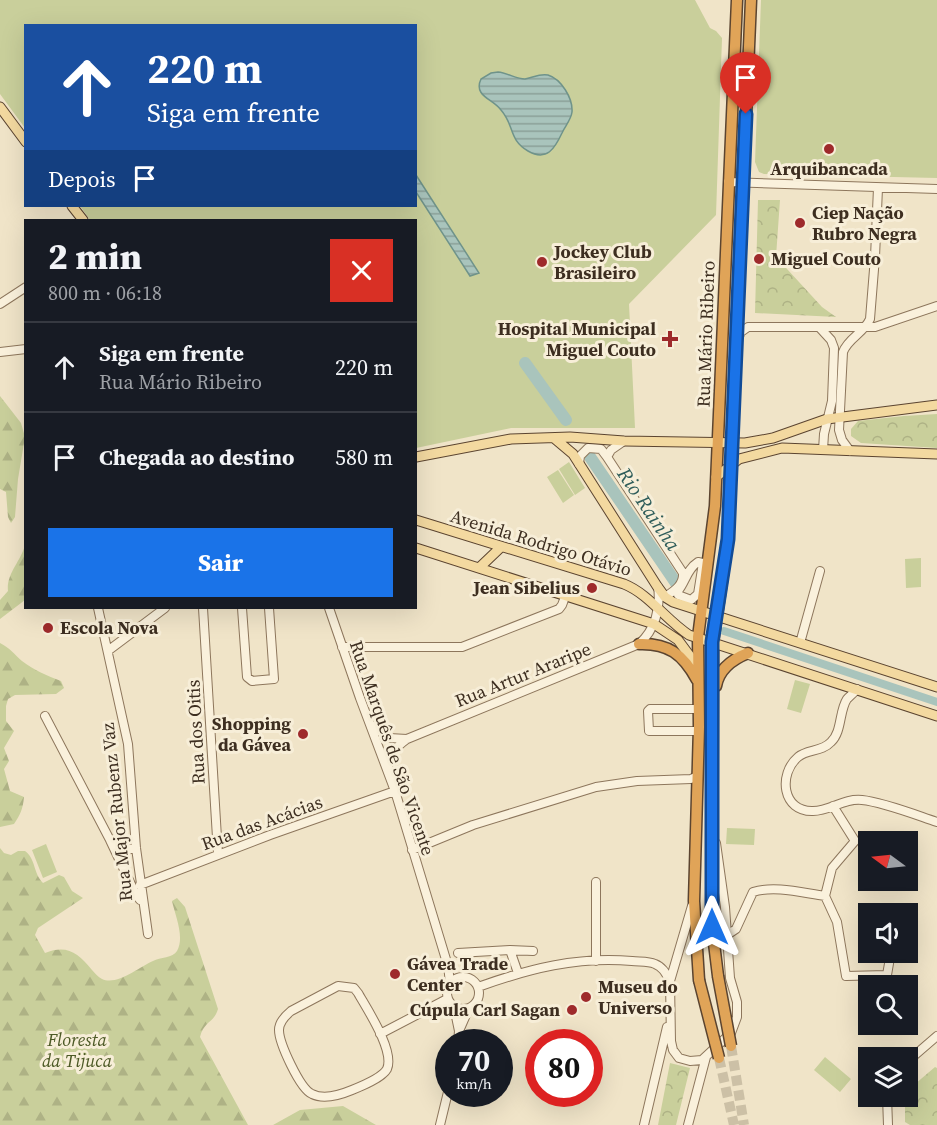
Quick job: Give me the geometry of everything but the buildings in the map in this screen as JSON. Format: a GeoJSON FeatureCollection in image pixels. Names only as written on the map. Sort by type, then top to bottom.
{"type":"FeatureCollection","features":[{"type":"Feature","properties":{"kind":"highway","name":"Rua Mário Ribeiro"},"geometry":{"type":"LineString","coordinates":[[719,1058],[699,980],[693,901],[699,731],[698,637],[712,537],[716,477],[737,0]]}},
{"type":"Feature","properties":{"kind":"highway","name":"Rua Mário Ribeiro"},"geometry":{"type":"LineString","coordinates":[[713,701],[712,642],[727,549],[751,0]]}},
{"type":"Feature","properties":{"kind":"highway"},"geometry":{"type":"LineString","coordinates":[[639,644],[665,646],[673,651],[691,668],[698,683]]}},
{"type":"Feature","properties":{"kind":"highway"},"geometry":{"type":"LineString","coordinates":[[731,1046],[718,976],[712,927],[713,701],[717,680],[724,668],[748,653]]}},
{"type":"Feature","properties":{"kind":"main road"},"geometry":{"type":"LineString","coordinates":[[0,107],[24,139]]}},
{"type":"Feature","properties":{"kind":"main road"},"geometry":{"type":"LineString","coordinates":[[73,207],[82,219]]}},
{"type":"Feature","properties":{"kind":"main road"},"geometry":{"type":"LineString","coordinates":[[417,458],[511,439],[570,437],[732,444],[773,438],[827,419],[937,405]]}},
{"type":"Feature","properties":{"kind":"main road"},"geometry":{"type":"LineString","coordinates":[[554,438],[568,448],[665,597],[715,617],[937,687]]}},
{"type":"Feature","properties":{"kind":"main road"},"geometry":{"type":"LineString","coordinates":[[716,477],[731,464],[747,456],[788,448],[937,454]]}},
{"type":"Feature","properties":{"kind":"main road","name":"Avenida Rodrigo Otávio"},"geometry":{"type":"LineString","coordinates":[[417,520],[615,581],[638,591],[686,633],[937,716]]}},
{"type":"Feature","properties":{"kind":"main road"},"geometry":{"type":"LineString","coordinates":[[479,568],[501,547]]}},
{"type":"Feature","properties":{"kind":"main road"},"geometry":{"type":"LineString","coordinates":[[417,548],[654,624],[678,640],[698,668]]}},
{"type":"Feature","properties":{"kind":"main road"},"geometry":{"type":"LineString","coordinates":[[638,591],[646,590],[656,584]]}},
{"type":"Feature","properties":{"kind":"street"},"geometry":{"type":"LineString","coordinates":[[728,182],[937,189]]}},
{"type":"Feature","properties":{"kind":"street"},"geometry":{"type":"LineString","coordinates":[[850,451],[842,440],[839,430],[843,352],[847,344],[865,328],[871,312],[878,188]]}},
{"type":"Feature","properties":{"kind":"street"},"geometry":{"type":"LineString","coordinates":[[0,303],[24,288]]}},
{"type":"Feature","properties":{"kind":"street"},"geometry":{"type":"LineString","coordinates":[[736,341],[741,332],[748,327],[865,328],[883,326],[937,306]]}},
{"type":"Feature","properties":{"kind":"street"},"geometry":{"type":"LineString","coordinates":[[820,328],[834,344],[832,401],[823,450]]}},
{"type":"Feature","properties":{"kind":"street"},"geometry":{"type":"LineString","coordinates":[[0,352],[24,349]]}},
{"type":"Feature","properties":{"kind":"street"},"geometry":{"type":"LineString","coordinates":[[607,457],[611,450],[624,441]]}},
{"type":"Feature","properties":{"kind":"street"},"geometry":{"type":"LineString","coordinates":[[579,464],[579,456],[588,448],[601,449],[683,573],[682,582],[665,597]]}},
{"type":"Feature","properties":{"kind":"street"},"geometry":{"type":"LineString","coordinates":[[698,562],[703,563],[698,594],[691,600],[678,595],[678,591],[685,582],[690,567],[698,562]]}},
{"type":"Feature","properties":{"kind":"street"},"geometry":{"type":"LineString","coordinates":[[800,644],[820,571]]}},
{"type":"Feature","properties":{"kind":"street"},"geometry":{"type":"LineString","coordinates":[[639,644],[650,633],[654,624],[658,609],[656,584]]}},
{"type":"Feature","properties":{"kind":"street"},"geometry":{"type":"LineString","coordinates":[[342,647],[462,647],[559,609],[565,597]]}},
{"type":"Feature","properties":{"kind":"street","name":"Rua Major Rubenz Vaz"},"geometry":{"type":"LineString","coordinates":[[98,609],[128,744],[136,848],[148,934]]}},
{"type":"Feature","properties":{"kind":"street"},"geometry":{"type":"LineString","coordinates":[[109,650],[164,609]]}},
{"type":"Feature","properties":{"kind":"street","name":"Rua dos Oitis"},"geometry":{"type":"LineString","coordinates":[[203,609],[218,854]]}},
{"type":"Feature","properties":{"kind":"street"},"geometry":{"type":"LineString","coordinates":[[242,609],[247,677],[252,681],[274,679],[269,609]]}},
{"type":"Feature","properties":{"kind":"street","name":"Rua Marquês de São Vicente"},"geometry":{"type":"LineString","coordinates":[[328,609],[395,791],[448,966],[450,983]]}},
{"type":"Feature","properties":{"kind":"street","name":"Rua Artur Araripe"},"geometry":{"type":"LineString","coordinates":[[390,776],[389,759],[396,747],[407,738],[639,644]]}},
{"type":"Feature","properties":{"kind":"street"},"geometry":{"type":"LineString","coordinates":[[857,689],[846,700],[834,739],[824,748],[800,756],[786,776],[788,799],[799,808],[814,812],[841,802],[861,800],[937,822]]}},
{"type":"Feature","properties":{"kind":"street"},"geometry":{"type":"LineString","coordinates":[[699,709],[650,709],[648,711],[649,731],[699,731]]}},
{"type":"Feature","properties":{"kind":"street"},"geometry":{"type":"LineString","coordinates":[[45,716],[136,895],[142,901]]}},
{"type":"Feature","properties":{"kind":"street"},"geometry":{"type":"LineString","coordinates":[[368,720],[384,735],[395,739],[407,738]]}},
{"type":"Feature","properties":{"kind":"street"},"geometry":{"type":"LineString","coordinates":[[412,850],[473,825],[596,787],[637,781],[691,779],[697,776]]}},
{"type":"Feature","properties":{"kind":"street","name":"Rua das Acácias"},"geometry":{"type":"LineString","coordinates":[[140,885],[218,854],[395,791]]}},
{"type":"Feature","properties":{"kind":"street"},"geometry":{"type":"LineString","coordinates":[[833,806],[855,841],[832,868],[825,896],[837,922],[846,976],[887,975],[889,963]]}},
{"type":"Feature","properties":{"kind":"street"},"geometry":{"type":"LineString","coordinates":[[693,901],[670,981],[670,1017],[671,1046],[679,1058],[698,1061],[706,1057],[731,1032],[737,1017],[730,978],[721,876],[712,826]]}},
{"type":"Feature","properties":{"kind":"street"},"geometry":{"type":"LineString","coordinates":[[110,840],[125,850],[136,848]]}},
{"type":"Feature","properties":{"kind":"street"},"geometry":{"type":"LineString","coordinates":[[596,961],[597,882]]}},
{"type":"Feature","properties":{"kind":"street"},"geometry":{"type":"LineString","coordinates":[[727,935],[736,929],[753,891],[764,889],[825,896]]}},
{"type":"Feature","properties":{"kind":"street"},"geometry":{"type":"LineString","coordinates":[[510,950],[518,973]]}},
{"type":"Feature","properties":{"kind":"street"},"geometry":{"type":"LineString","coordinates":[[458,952],[533,951]]}},
{"type":"Feature","properties":{"kind":"street"},"geometry":{"type":"LineString","coordinates":[[478,987],[518,973],[567,962],[621,960],[651,963],[660,967],[670,981]]}},
{"type":"Feature","properties":{"kind":"street"},"geometry":{"type":"LineString","coordinates":[[448,966],[461,977],[471,979],[478,987],[478,999],[469,1008],[459,1029]]}},
{"type":"Feature","properties":{"kind":"street"},"geometry":{"type":"LineString","coordinates":[[459,1029],[454,1007],[447,999],[447,990],[450,983],[461,977]]}},
{"type":"Feature","properties":{"kind":"street"},"geometry":{"type":"LineString","coordinates":[[338,986],[354,988],[380,1034],[388,1054],[385,1071],[350,1091],[330,1097],[310,1094],[304,1087],[281,1042],[279,1030],[286,1015],[291,1011],[338,986]]}},
{"type":"Feature","properties":{"kind":"street"},"geometry":{"type":"LineString","coordinates":[[380,1034],[447,999]]}},
{"type":"Feature","properties":{"kind":"street"},"geometry":{"type":"LineString","coordinates":[[454,1007],[469,1008]]}},
{"type":"Feature","properties":{"kind":"street"},"geometry":{"type":"LineString","coordinates":[[644,1125],[670,1017]]}},
{"type":"Feature","properties":{"kind":"street"},"geometry":{"type":"LineString","coordinates":[[918,1053],[937,1036]]}},
{"type":"Feature","properties":{"kind":"street"},"geometry":{"type":"LineString","coordinates":[[688,1125],[706,1057]]}},
{"type":"Feature","properties":{"kind":"street"},"geometry":{"type":"LineString","coordinates":[[440,1125],[444,1107]]}},
{"type":"Feature","properties":{"kind":"street"},"geometry":{"type":"LineString","coordinates":[[887,1107],[888,1125]]}},
{"type":"Feature","properties":{"kind":"green space","name":"Jockey Club Brasileiro"},"geometry":{"type":"Polygon","coordinates":[[[0,0],[695,0],[710,28],[722,38],[716,215],[629,304],[635,428],[511,428],[417,448],[417,219],[89,219],[81,207],[417,207],[417,24],[24,24],[24,127],[0,94],[0,0]]]}},
{"type":"Feature","properties":{"kind":"green space"},"geometry":{"type":"Polygon","coordinates":[[[761,0],[937,0],[937,178],[764,174],[759,172],[755,162],[761,0]]]}},
{"type":"Feature","properties":{"kind":"green space"},"geometry":{"type":"Polygon","coordinates":[[[758,200],[780,200],[776,257],[822,307],[836,317],[755,313],[758,200]]]}},
{"type":"Feature","properties":{"kind":"green space"},"geometry":{"type":"Polygon","coordinates":[[[0,396],[21,423],[24,434],[15,517],[11,523],[8,517],[6,492],[0,489],[0,396]]]}},
{"type":"Feature","properties":{"kind":"green space"},"geometry":{"type":"Polygon","coordinates":[[[937,414],[937,448],[861,443],[851,436],[851,429],[858,421],[937,414]]]}},
{"type":"Feature","properties":{"kind":"green space"},"geometry":{"type":"Polygon","coordinates":[[[569,462],[585,488],[575,495],[559,469],[569,462]]]}},
{"type":"Feature","properties":{"kind":"green space"},"geometry":{"type":"Polygon","coordinates":[[[558,470],[574,495],[563,503],[547,477],[558,470]]]}},
{"type":"Feature","properties":{"kind":"green space"},"geometry":{"type":"Polygon","coordinates":[[[24,548],[24,601],[0,619],[0,600],[8,591],[11,573],[24,548]]]}},
{"type":"Feature","properties":{"kind":"green space"},"geometry":{"type":"Polygon","coordinates":[[[921,558],[921,587],[906,588],[905,559],[921,558]]]}},
{"type":"Feature","properties":{"kind":"green space"},"geometry":{"type":"Polygon","coordinates":[[[0,643],[31,667],[61,681],[64,688],[56,694],[15,695],[8,699],[6,721],[14,731],[4,748],[9,761],[4,769],[10,791],[24,797],[21,812],[14,824],[0,827],[0,643]]]}},
{"type":"Feature","properties":{"kind":"green space"},"geometry":{"type":"Polygon","coordinates":[[[795,680],[810,684],[801,713],[787,709],[795,680]]]}},
{"type":"Feature","properties":{"kind":"green space"},"geometry":{"type":"Polygon","coordinates":[[[727,828],[755,829],[754,845],[726,844],[727,828]]]}},
{"type":"Feature","properties":{"kind":"green space"},"geometry":{"type":"Polygon","coordinates":[[[46,844],[57,872],[43,878],[32,850],[46,844]]]}},
{"type":"Feature","properties":{"kind":"green space","name":"Floresta da Tijuca"},"geometry":{"type":"Polygon","coordinates":[[[0,848],[4,853],[11,855],[18,851],[25,851],[29,854],[43,883],[59,875],[64,877],[72,891],[83,898],[38,928],[35,935],[45,953],[60,949],[72,952],[102,979],[121,978],[177,951],[180,933],[172,901],[177,898],[185,907],[218,1009],[200,1037],[248,1125],[0,1125],[0,848]]]}},
{"type":"Feature","properties":{"kind":"green space"},"geometry":{"type":"Polygon","coordinates":[[[825,1057],[851,1079],[840,1092],[814,1070],[825,1057]]]}},
{"type":"Feature","properties":{"kind":"green space"},"geometry":{"type":"Polygon","coordinates":[[[670,1063],[690,1068],[676,1125],[658,1125],[670,1063]]]}},
{"type":"Feature","properties":{"kind":"green space"},"geometry":{"type":"Polygon","coordinates":[[[935,1067],[937,1068],[937,1125],[910,1125],[905,1122],[905,1107],[918,1107],[918,1081],[935,1067]]]}},
{"type":"Feature","properties":{"kind":"green space"},"geometry":{"type":"Polygon","coordinates":[[[343,1106],[376,1125],[273,1125],[300,1110],[343,1106]]]}},
{"type":"Feature","properties":{"kind":"water"},"geometry":{"type":"Polygon","coordinates":[[[498,72],[525,79],[548,75],[557,80],[565,90],[572,112],[550,152],[535,154],[517,142],[501,110],[482,93],[479,85],[481,79],[498,72]]]}},
{"type":"Feature","properties":{"kind":"water"},"geometry":{"type":"Polygon","coordinates":[[[417,177],[479,273],[470,276],[417,194],[417,177]]]}},
{"type":"Feature","properties":{"kind":"waterway"},"geometry":{"type":"LineString","coordinates":[[525,363],[566,420]]}},
{"type":"Feature","properties":{"kind":"waterway","name":"Rio Rainha"},"geometry":{"type":"LineString","coordinates":[[590,457],[676,583]]}},
{"type":"Feature","properties":{"kind":"waterway"},"geometry":{"type":"LineString","coordinates":[[724,631],[937,702]]}},
{"type":"Feature","properties":{"kind":"tunnel"},"geometry":{"type":"LineString","coordinates":[[731,1046],[744,1125]]}},
{"type":"Feature","properties":{"kind":"tunnel"},"geometry":{"type":"LineString","coordinates":[[719,1058],[734,1125]]}},
{"type":"Feature","properties":{"kind":"place","name":"Arquibancada"},"geometry":{"type":"Point","coordinates":[829,149]}},
{"type":"Feature","properties":{"kind":"place","name":"Ciep Nação Rubro Negra"},"geometry":{"type":"Point","coordinates":[800,223]}},
{"type":"Feature","properties":{"kind":"place","name":"Miguel Couto"},"geometry":{"type":"Point","coordinates":[759,259]}},
{"type":"Feature","properties":{"kind":"place","name":"Jockey Club Brasileiro"},"geometry":{"type":"Point","coordinates":[542,262]}},
{"type":"Feature","properties":{"kind":"place","name":"Hospital Municipal Miguel Couto"},"geometry":{"type":"Point","coordinates":[670,339]}},
{"type":"Feature","properties":{"kind":"place","name":"Jean Sibelius"},"geometry":{"type":"Point","coordinates":[592,588]}},
{"type":"Feature","properties":{"kind":"place","name":"Escola Nova"},"geometry":{"type":"Point","coordinates":[48,628]}},
{"type":"Feature","properties":{"kind":"place","name":"Shopping da Gávea"},"geometry":{"type":"Point","coordinates":[303,734]}},
{"type":"Feature","properties":{"kind":"place","name":"Gávea Trade Center"},"geometry":{"type":"Point","coordinates":[395,974]}},
{"type":"Feature","properties":{"kind":"place","name":"Museu do Universo"},"geometry":{"type":"Point","coordinates":[586,997]}},
{"type":"Feature","properties":{"kind":"place","name":"Cúpula Carl Sagan"},"geometry":{"type":"Point","coordinates":[572,1010]}},
{"type":"Feature","properties":{"kind":"route"},"geometry":{"type":"LineString","coordinates":[[712,927],[712,642],[728,539],[746,114]]}}]}
